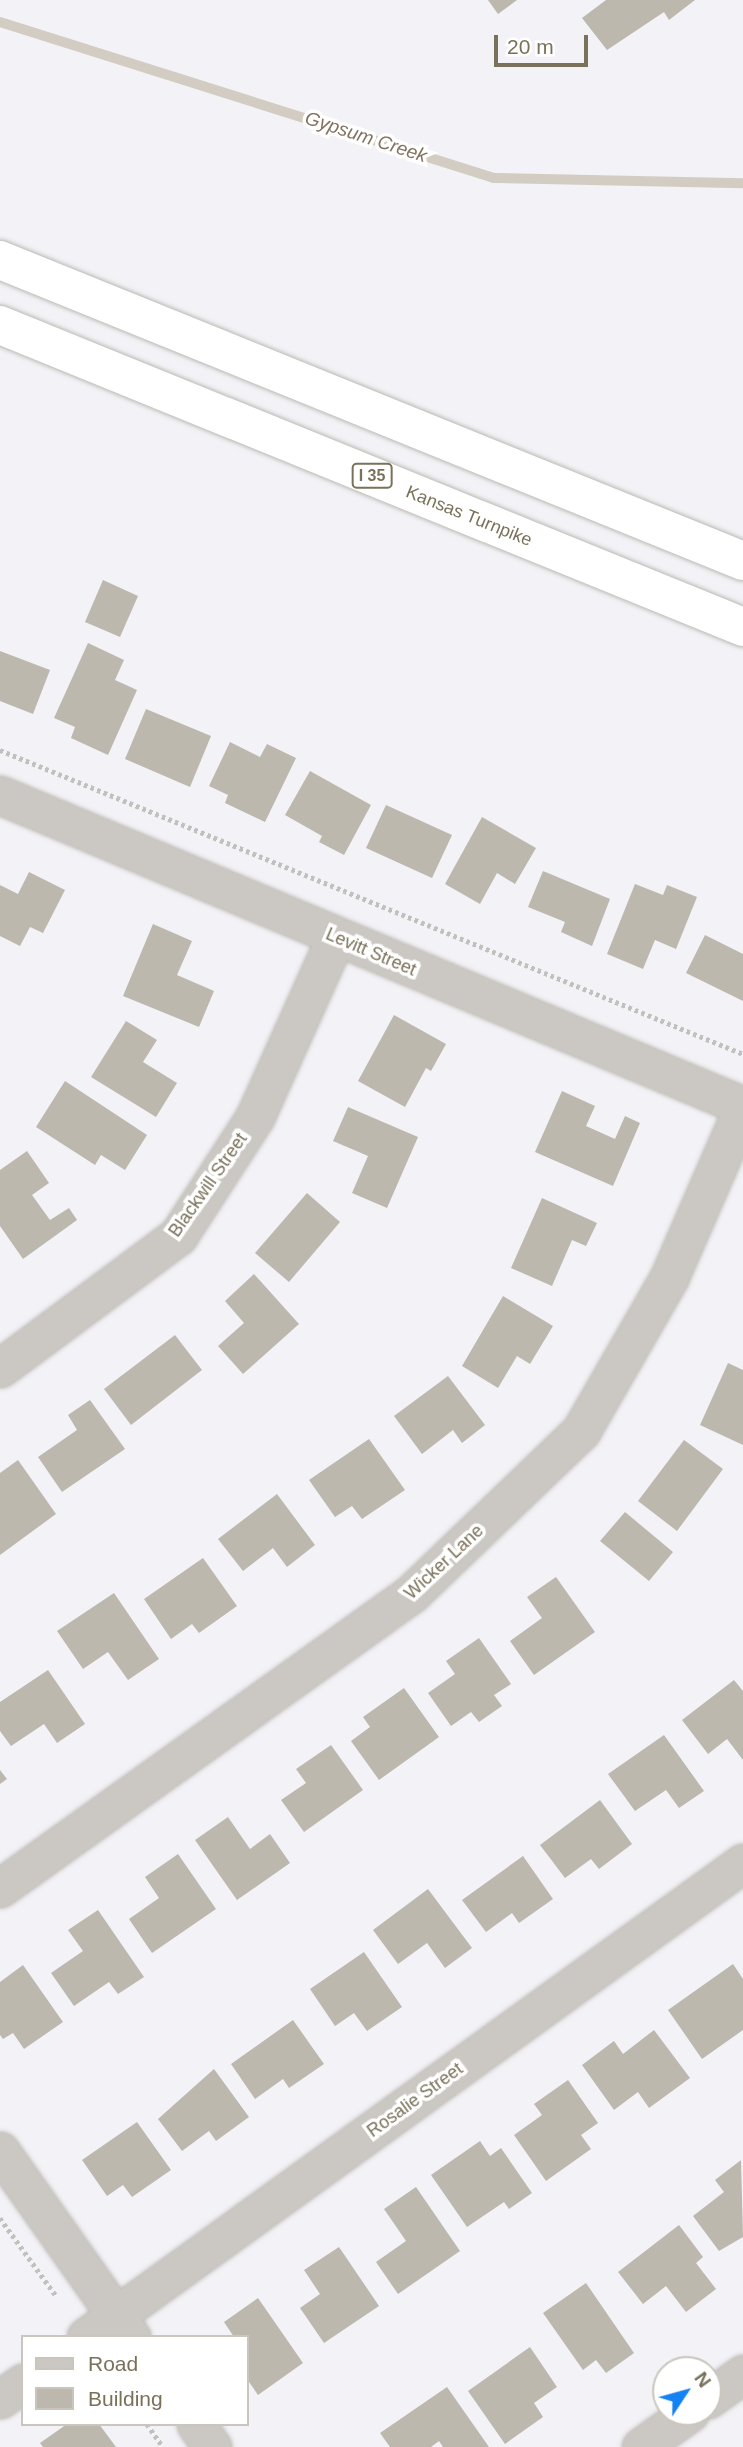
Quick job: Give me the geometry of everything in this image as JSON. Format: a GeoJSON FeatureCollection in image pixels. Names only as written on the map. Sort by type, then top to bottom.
{"type":"FeatureCollection","features":[{"type":"Feature","properties":{"kind":"highway"},"geometry":{"type":"LineString","coordinates":[[0,260],[743,561]]}},
{"type":"Feature","properties":{"kind":"highway","name":"Kansas Turnpike"},"geometry":{"type":"LineString","coordinates":[[0,325],[743,627]]}},
{"type":"Feature","properties":{"kind":"street","name":"Levitt Street"},"geometry":{"type":"LineString","coordinates":[[0,795],[743,1107]]}},
{"type":"Feature","properties":{"kind":"street","name":"Blackwill Street"},"geometry":{"type":"LineString","coordinates":[[0,1368],[178,1236],[255,1117],[336,937]]}},
{"type":"Feature","properties":{"kind":"street","name":"Wicker Lane"},"geometry":{"type":"LineString","coordinates":[[0,1888],[411,1594],[581,1430],[669,1278],[743,1107]]}},
{"type":"Feature","properties":{"kind":"street","name":"Rosalie Street"},"geometry":{"type":"LineString","coordinates":[[93,2335],[123,2326],[743,1863]]}},
{"type":"Feature","properties":{"kind":"street"},"geometry":{"type":"LineString","coordinates":[[0,2151],[123,2326]]}},
{"type":"Feature","properties":{"kind":"street"},"geometry":{"type":"LineString","coordinates":[[722,2389],[743,2374]]}},
{"type":"Feature","properties":{"kind":"street"},"geometry":{"type":"LineString","coordinates":[[0,2399],[21,2383]]}},
{"type":"Feature","properties":{"kind":"street"},"geometry":{"type":"LineString","coordinates":[[196,2426],[212,2447]]}},
{"type":"Feature","properties":{"kind":"street"},"geometry":{"type":"LineString","coordinates":[[641,2447],[670,2426]]}},
{"type":"Feature","properties":{"kind":"path"},"geometry":{"type":"LineString","coordinates":[[0,750],[743,1054]]}},
{"type":"Feature","properties":{"kind":"path"},"geometry":{"type":"LineString","coordinates":[[0,2218],[60,2300]]}},
{"type":"Feature","properties":{"kind":"path"},"geometry":{"type":"LineString","coordinates":[[148,2426],[163,2447]]}},
{"type":"Feature","properties":{"kind":"building"},"geometry":{"type":"Polygon","coordinates":[[[488,0],[517,0],[498,14],[488,0]]]}},
{"type":"Feature","properties":{"kind":"building"},"geometry":{"type":"Polygon","coordinates":[[[606,0],[695,0],[669,20],[664,12],[607,50],[582,18],[606,0]]]}},
{"type":"Feature","properties":{"kind":"building"},"geometry":{"type":"Polygon","coordinates":[[[103,580],[138,596],[120,637],[85,622],[103,580]]]}},
{"type":"Feature","properties":{"kind":"building"},"geometry":{"type":"Polygon","coordinates":[[[88,643],[124,660],[115,680],[137,690],[108,755],[71,738],[75,727],[54,718],[88,643]]]}},
{"type":"Feature","properties":{"kind":"building"},"geometry":{"type":"Polygon","coordinates":[[[0,651],[50,670],[33,714],[0,701],[0,651]]]}},
{"type":"Feature","properties":{"kind":"building"},"geometry":{"type":"Polygon","coordinates":[[[146,709],[211,736],[190,787],[125,759],[146,709]]]}},
{"type":"Feature","properties":{"kind":"building"},"geometry":{"type":"Polygon","coordinates":[[[230,742],[260,757],[267,744],[296,758],[265,822],[225,803],[228,795],[209,786],[230,742]]]}},
{"type":"Feature","properties":{"kind":"building"},"geometry":{"type":"Polygon","coordinates":[[[310,771],[371,805],[344,855],[319,842],[322,836],[285,815],[310,771]]]}},
{"type":"Feature","properties":{"kind":"building"},"geometry":{"type":"Polygon","coordinates":[[[386,805],[452,835],[432,878],[366,848],[386,805]]]}},
{"type":"Feature","properties":{"kind":"building"},"geometry":{"type":"Polygon","coordinates":[[[482,817],[536,848],[515,884],[497,873],[480,904],[445,884],[482,817]]]}},
{"type":"Feature","properties":{"kind":"building"},"geometry":{"type":"Polygon","coordinates":[[[543,871],[610,899],[592,946],[561,932],[565,922],[528,907],[543,871]]]}},
{"type":"Feature","properties":{"kind":"building"},"geometry":{"type":"Polygon","coordinates":[[[29,872],[65,890],[43,933],[30,927],[20,946],[0,936],[0,885],[18,894],[29,872]]]}},
{"type":"Feature","properties":{"kind":"building"},"geometry":{"type":"Polygon","coordinates":[[[635,884],[663,895],[667,885],[697,897],[676,949],[655,940],[643,969],[607,954],[635,884]]]}},
{"type":"Feature","properties":{"kind":"building"},"geometry":{"type":"Polygon","coordinates":[[[153,924],[192,941],[177,975],[214,991],[199,1027],[123,996],[153,924]]]}},
{"type":"Feature","properties":{"kind":"building"},"geometry":{"type":"Polygon","coordinates":[[[705,935],[743,954],[743,1001],[686,973],[705,935]]]}},
{"type":"Feature","properties":{"kind":"building"},"geometry":{"type":"Polygon","coordinates":[[[394,1015],[446,1044],[431,1071],[426,1068],[405,1107],[358,1081],[394,1015]]]}},
{"type":"Feature","properties":{"kind":"building"},"geometry":{"type":"Polygon","coordinates":[[[126,1021],[157,1040],[143,1062],[177,1083],[156,1117],[91,1077],[126,1021]]]}},
{"type":"Feature","properties":{"kind":"building"},"geometry":{"type":"Polygon","coordinates":[[[65,1081],[147,1135],[125,1170],[101,1155],[95,1165],[36,1127],[65,1081]]]}},
{"type":"Feature","properties":{"kind":"building"},"geometry":{"type":"Polygon","coordinates":[[[562,1091],[595,1106],[586,1126],[615,1139],[625,1116],[640,1123],[613,1186],[535,1152],[562,1091]]]}},
{"type":"Feature","properties":{"kind":"building"},"geometry":{"type":"Polygon","coordinates":[[[348,1107],[418,1137],[387,1208],[352,1193],[368,1156],[333,1141],[348,1107]]]}},
{"type":"Feature","properties":{"kind":"building"},"geometry":{"type":"Polygon","coordinates":[[[27,1151],[49,1183],[32,1195],[50,1220],[69,1208],[77,1220],[23,1259],[0,1226],[0,1170],[27,1151]]]}},
{"type":"Feature","properties":{"kind":"building"},"geometry":{"type":"Polygon","coordinates":[[[307,1193],[340,1222],[289,1282],[255,1253],[307,1193]]]}},
{"type":"Feature","properties":{"kind":"building"},"geometry":{"type":"Polygon","coordinates":[[[542,1198],[597,1223],[586,1246],[572,1240],[552,1286],[511,1268],[542,1198]]]}},
{"type":"Feature","properties":{"kind":"building"},"geometry":{"type":"Polygon","coordinates":[[[254,1274],[299,1324],[243,1374],[218,1346],[244,1323],[225,1301],[254,1274]]]}},
{"type":"Feature","properties":{"kind":"building"},"geometry":{"type":"Polygon","coordinates":[[[503,1296],[553,1326],[530,1364],[517,1356],[498,1388],[462,1366],[503,1296]]]}},
{"type":"Feature","properties":{"kind":"building"},"geometry":{"type":"Polygon","coordinates":[[[175,1335],[202,1370],[131,1425],[104,1389],[175,1335]]]}},
{"type":"Feature","properties":{"kind":"building"},"geometry":{"type":"Polygon","coordinates":[[[728,1363],[743,1370],[743,1445],[700,1425],[728,1363]]]}},
{"type":"Feature","properties":{"kind":"building"},"geometry":{"type":"Polygon","coordinates":[[[448,1376],[485,1425],[462,1443],[453,1430],[422,1454],[394,1416],[448,1376]]]}},
{"type":"Feature","properties":{"kind":"building"},"geometry":{"type":"Polygon","coordinates":[[[90,1400],[125,1449],[62,1492],[38,1457],[77,1430],[68,1415],[90,1400]]]}},
{"type":"Feature","properties":{"kind":"building"},"geometry":{"type":"Polygon","coordinates":[[[369,1439],[405,1490],[362,1519],[352,1506],[335,1517],[309,1480],[369,1439]]]}},
{"type":"Feature","properties":{"kind":"building"},"geometry":{"type":"Polygon","coordinates":[[[684,1440],[723,1469],[677,1531],[638,1501],[684,1440]]]}},
{"type":"Feature","properties":{"kind":"building"},"geometry":{"type":"Polygon","coordinates":[[[18,1460],[56,1514],[0,1555],[0,1473],[18,1460]]]}},
{"type":"Feature","properties":{"kind":"building"},"geometry":{"type":"Polygon","coordinates":[[[277,1494],[315,1545],[287,1567],[273,1548],[243,1571],[218,1539],[277,1494]]]}},
{"type":"Feature","properties":{"kind":"building"},"geometry":{"type":"Polygon","coordinates":[[[625,1512],[673,1552],[649,1581],[600,1541],[625,1512]]]}},
{"type":"Feature","properties":{"kind":"building"},"geometry":{"type":"Polygon","coordinates":[[[203,1558],[237,1606],[199,1633],[192,1624],[171,1639],[144,1599],[203,1558]]]}},
{"type":"Feature","properties":{"kind":"building"},"geometry":{"type":"Polygon","coordinates":[[[556,1577],[595,1632],[534,1675],[510,1641],[542,1618],[527,1597],[556,1577]]]}},
{"type":"Feature","properties":{"kind":"building"},"geometry":{"type":"Polygon","coordinates":[[[114,1593],[159,1659],[128,1680],[108,1652],[83,1669],[57,1631],[114,1593]]]}},
{"type":"Feature","properties":{"kind":"building"},"geometry":{"type":"Polygon","coordinates":[[[479,1638],[511,1684],[494,1695],[502,1706],[479,1722],[471,1712],[451,1726],[428,1693],[455,1674],[446,1661],[479,1638]]]}},
{"type":"Feature","properties":{"kind":"building"},"geometry":{"type":"Polygon","coordinates":[[[48,1670],[85,1724],[57,1743],[44,1724],[11,1746],[0,1731],[0,1702],[48,1670]]]}},
{"type":"Feature","properties":{"kind":"building"},"geometry":{"type":"Polygon","coordinates":[[[734,1680],[743,1691],[743,1760],[727,1739],[708,1754],[682,1720],[734,1680]]]}},
{"type":"Feature","properties":{"kind":"building"},"geometry":{"type":"Polygon","coordinates":[[[404,1688],[439,1737],[379,1780],[351,1741],[370,1727],[363,1717],[404,1688]]]}},
{"type":"Feature","properties":{"kind":"building"},"geometry":{"type":"Polygon","coordinates":[[[664,1735],[704,1791],[679,1808],[666,1790],[635,1811],[608,1774],[664,1735]]]}},
{"type":"Feature","properties":{"kind":"building"},"geometry":{"type":"Polygon","coordinates":[[[331,1745],[363,1790],[304,1832],[281,1800],[306,1783],[296,1769],[331,1745]]]}},
{"type":"Feature","properties":{"kind":"building"},"geometry":{"type":"Polygon","coordinates":[[[0,1770],[7,1779],[0,1784],[0,1770]]]}},
{"type":"Feature","properties":{"kind":"building"},"geometry":{"type":"Polygon","coordinates":[[[600,1800],[632,1844],[599,1869],[591,1859],[565,1878],[540,1845],[600,1800]]]}},
{"type":"Feature","properties":{"kind":"building"},"geometry":{"type":"Polygon","coordinates":[[[228,1817],[250,1849],[270,1834],[290,1863],[237,1900],[195,1840],[228,1817]]]}},
{"type":"Feature","properties":{"kind":"building"},"geometry":{"type":"Polygon","coordinates":[[[178,1854],[216,1909],[152,1953],[129,1919],[159,1898],[145,1877],[178,1854]]]}},
{"type":"Feature","properties":{"kind":"building"},"geometry":{"type":"Polygon","coordinates":[[[523,1856],[553,1899],[519,1923],[512,1913],[486,1932],[462,1900],[523,1856]]]}},
{"type":"Feature","properties":{"kind":"building"},"geometry":{"type":"Polygon","coordinates":[[[428,1889],[472,1948],[445,1968],[427,1943],[398,1964],[373,1930],[428,1889]]]}},
{"type":"Feature","properties":{"kind":"building"},"geometry":{"type":"Polygon","coordinates":[[[98,1910],[144,1977],[118,1994],[109,1982],[74,2006],[51,1973],[83,1951],[68,1930],[98,1910]]]}},
{"type":"Feature","properties":{"kind":"building"},"geometry":{"type":"Polygon","coordinates":[[[364,1952],[402,2007],[367,2031],[354,2013],[335,2026],[310,1989],[364,1952]]]}},
{"type":"Feature","properties":{"kind":"building"},"geometry":{"type":"Polygon","coordinates":[[[733,1964],[743,1979],[743,2030],[702,2059],[668,2010],[733,1964]]]}},
{"type":"Feature","properties":{"kind":"building"},"geometry":{"type":"Polygon","coordinates":[[[23,1965],[63,2022],[24,2049],[13,2033],[3,2039],[0,2035],[0,1982],[23,1965]]]}},
{"type":"Feature","properties":{"kind":"building"},"geometry":{"type":"Polygon","coordinates":[[[293,2020],[324,2064],[289,2088],[283,2079],[255,2099],[231,2064],[293,2020]]]}},
{"type":"Feature","properties":{"kind":"building"},"geometry":{"type":"Polygon","coordinates":[[[654,2030],[690,2078],[649,2108],[638,2092],[614,2110],[582,2065],[614,2041],[623,2054],[654,2030]]]}},
{"type":"Feature","properties":{"kind":"building"},"geometry":{"type":"Polygon","coordinates":[[[214,2069],[249,2117],[216,2141],[209,2131],[182,2151],[158,2119],[214,2069]]]}},
{"type":"Feature","properties":{"kind":"building"},"geometry":{"type":"Polygon","coordinates":[[[568,2080],[598,2123],[581,2135],[591,2149],[546,2181],[514,2135],[542,2115],[534,2104],[568,2080]]]}},
{"type":"Feature","properties":{"kind":"building"},"geometry":{"type":"Polygon","coordinates":[[[137,2122],[171,2170],[132,2197],[123,2185],[107,2196],[82,2160],[137,2122]]]}},
{"type":"Feature","properties":{"kind":"building"},"geometry":{"type":"Polygon","coordinates":[[[480,2141],[490,2156],[501,2148],[532,2193],[509,2209],[504,2202],[467,2227],[431,2175],[480,2141]]]}},
{"type":"Feature","properties":{"kind":"building"},"geometry":{"type":"Polygon","coordinates":[[[741,2160],[743,2237],[719,2251],[693,2216],[724,2192],[715,2180],[741,2160]]]}},
{"type":"Feature","properties":{"kind":"building"},"geometry":{"type":"Polygon","coordinates":[[[416,2187],[460,2251],[398,2294],[376,2262],[406,2241],[384,2209],[416,2187]]]}},
{"type":"Feature","properties":{"kind":"building"},"geometry":{"type":"Polygon","coordinates":[[[679,2225],[703,2257],[696,2263],[716,2289],[686,2312],[666,2286],[643,2304],[618,2272],[679,2225]]]}},
{"type":"Feature","properties":{"kind":"building"},"geometry":{"type":"Polygon","coordinates":[[[339,2247],[379,2306],[324,2343],[300,2308],[320,2294],[304,2270],[339,2247]]]}},
{"type":"Feature","properties":{"kind":"building"},"geometry":{"type":"Polygon","coordinates":[[[586,2283],[634,2353],[606,2373],[596,2360],[583,2370],[543,2313],[586,2283]]]}},
{"type":"Feature","properties":{"kind":"building"},"geometry":{"type":"Polygon","coordinates":[[[258,2298],[303,2363],[258,2395],[248,2380],[248,2335],[233,2335],[224,2322],[258,2298]]]}},
{"type":"Feature","properties":{"kind":"building"},"geometry":{"type":"Polygon","coordinates":[[[530,2347],[557,2387],[534,2403],[543,2417],[505,2444],[468,2391],[530,2347]]]}},
{"type":"Feature","properties":{"kind":"building"},"geometry":{"type":"Polygon","coordinates":[[[447,2387],[489,2447],[443,2447],[439,2441],[431,2447],[390,2447],[380,2433],[447,2387]]]}},
{"type":"Feature","properties":{"kind":"building"},"geometry":{"type":"Polygon","coordinates":[[[64,2426],[100,2426],[116,2447],[43,2447],[40,2443],[64,2426]]]}},
{"type":"Feature","properties":{"kind":"waterway","name":"Gypsum Creek"},"geometry":{"type":"LineString","coordinates":[[0,22],[494,178],[743,183]]}}]}
